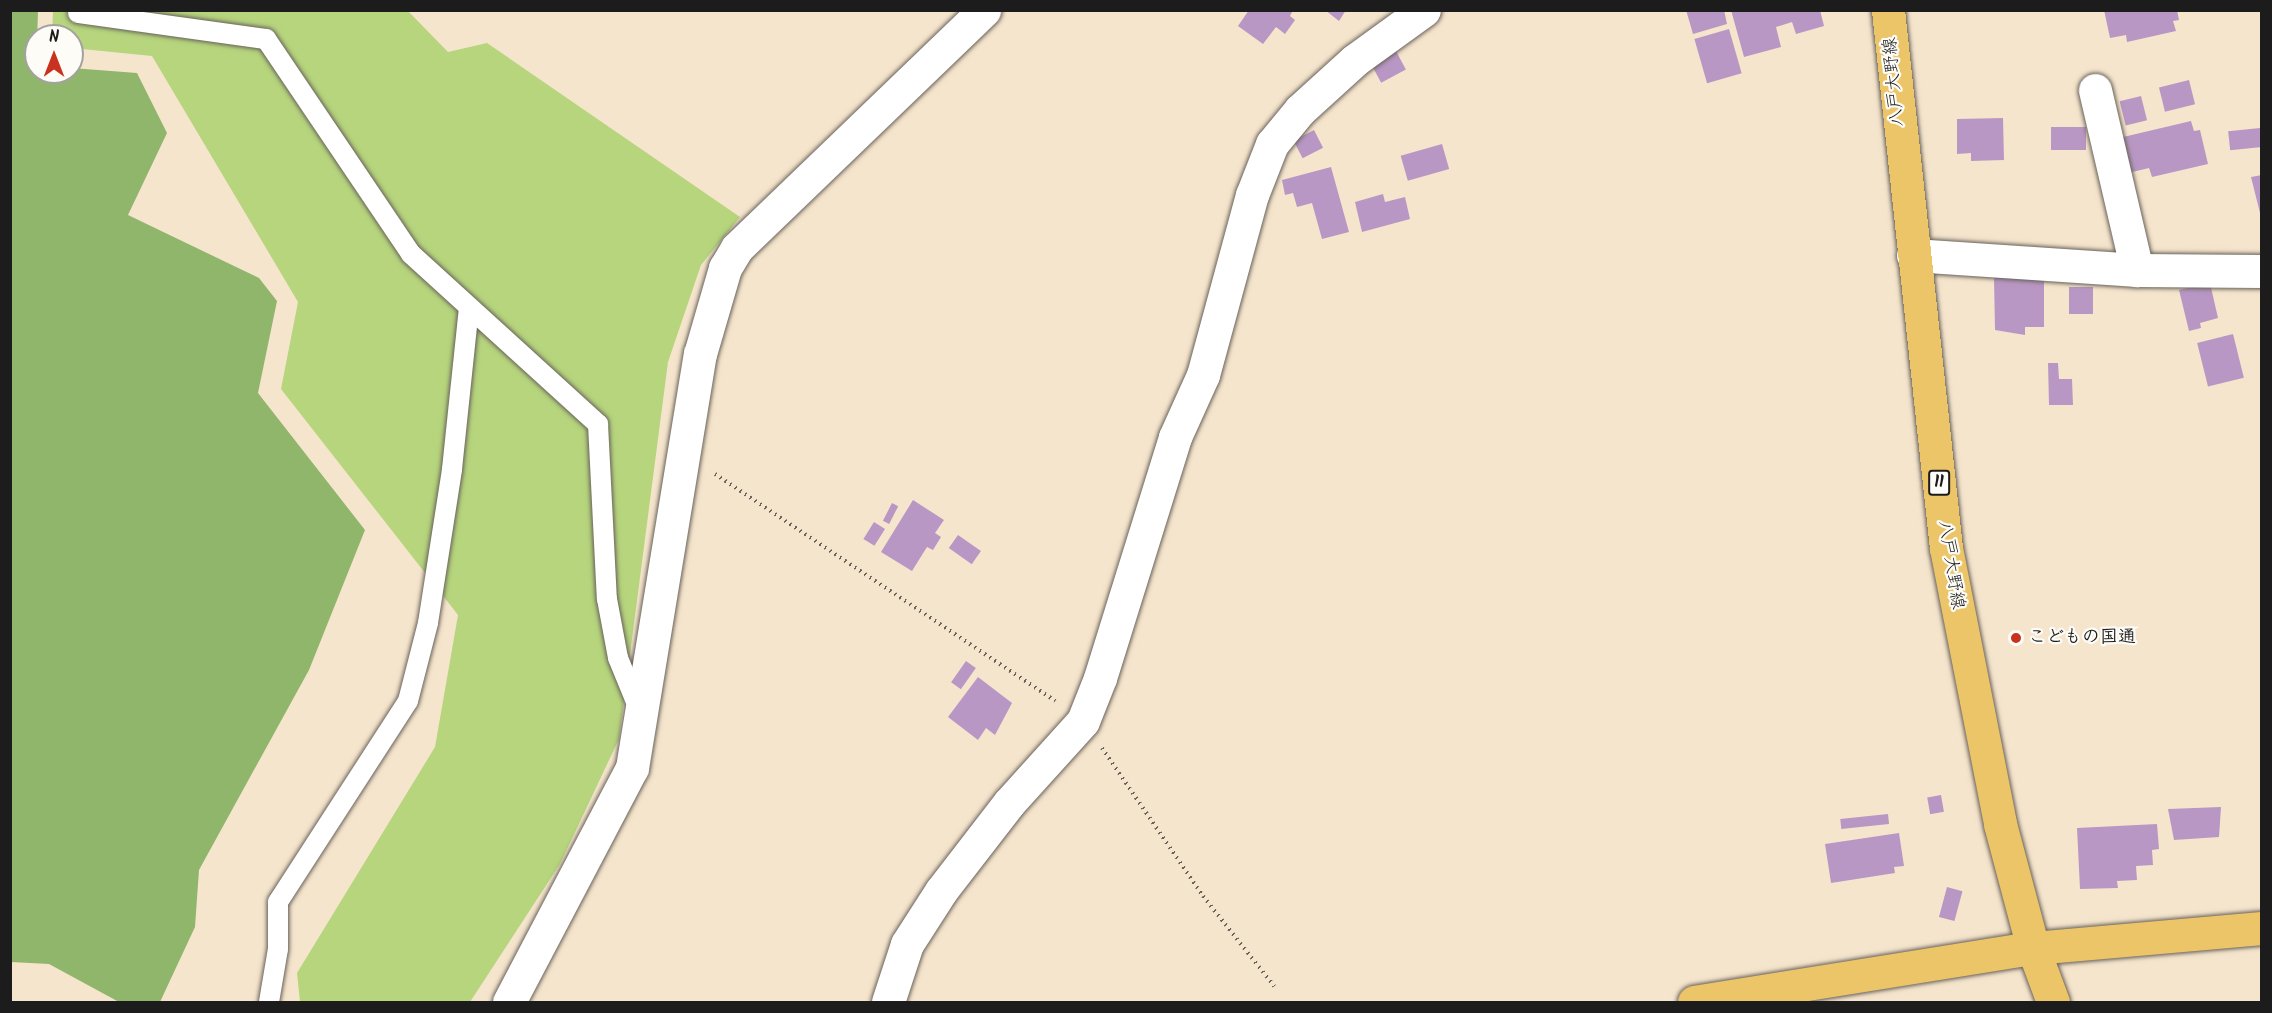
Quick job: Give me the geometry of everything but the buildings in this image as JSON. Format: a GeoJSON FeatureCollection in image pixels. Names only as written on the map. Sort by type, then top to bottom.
{"type":"FeatureCollection","features":[{"type":"Feature","properties":{"kind":"main road","name":"八戸大野線"},"geometry":{"type":"LineString","coordinates":[[1888,10],[1948,559],[2000,824],[2033,948],[2053,1002]]}},
{"type":"Feature","properties":{"kind":"main road"},"geometry":{"type":"LineString","coordinates":[[1694,1002],[2033,948],[2262,928]]}},
{"type":"Feature","properties":{"kind":"street"},"geometry":{"type":"LineString","coordinates":[[509,1002],[616,805],[632,768],[710,311],[737,248],[984,10]]}},
{"type":"Feature","properties":{"kind":"street"},"geometry":{"type":"LineString","coordinates":[[888,1002],[907,944],[941,891],[1010,803],[1083,722],[1100,678],[1175,437],[1203,375],[1252,195],[1272,144],[1300,110],[1355,60],[1424,10]]}},
{"type":"Feature","properties":{"kind":"street"},"geometry":{"type":"LineString","coordinates":[[2095,90],[2137,270]]}},
{"type":"Feature","properties":{"kind":"street"},"geometry":{"type":"LineString","coordinates":[[1913,255],[2137,270],[2262,271]]}},
{"type":"Feature","properties":{"kind":"lane"},"geometry":{"type":"LineString","coordinates":[[78,13],[266,39],[411,254],[598,424],[607,598],[618,658],[641,714]]}},
{"type":"Feature","properties":{"kind":"lane"},"geometry":{"type":"LineString","coordinates":[[269,1002],[278,949],[278,902],[408,701],[428,623],[448,493],[469,308]]}},
{"type":"Feature","properties":{"kind":"path"},"geometry":{"type":"LineString","coordinates":[[684,454],[880,581],[1083,722],[1203,896],[1274,986]]}},
{"type":"Feature","properties":{"kind":"green space"},"geometry":{"type":"Polygon","coordinates":[[[10,11],[38,11],[38,24],[24,24],[24,84],[84,84],[84,69],[137,73],[167,133],[128,215],[259,278],[277,301],[258,393],[365,530],[309,670],[199,870],[195,927],[160,1002],[119,1002],[49,964],[11,962],[10,11]]]}},
{"type":"Feature","properties":{"kind":"green space"},"geometry":{"type":"Polygon","coordinates":[[[53,11],[408,11],[448,52],[487,43],[740,217],[701,265],[668,362],[619,739],[560,864],[470,1002],[300,1002],[297,973],[435,747],[458,615],[281,389],[298,302],[152,56],[84,49],[84,24],[52,24],[53,11]]]}},
{"type":"Feature","properties":{"kind":"place","name":"こどもの国通"},"geometry":{"type":"Point","coordinates":[2016,638]}}]}
